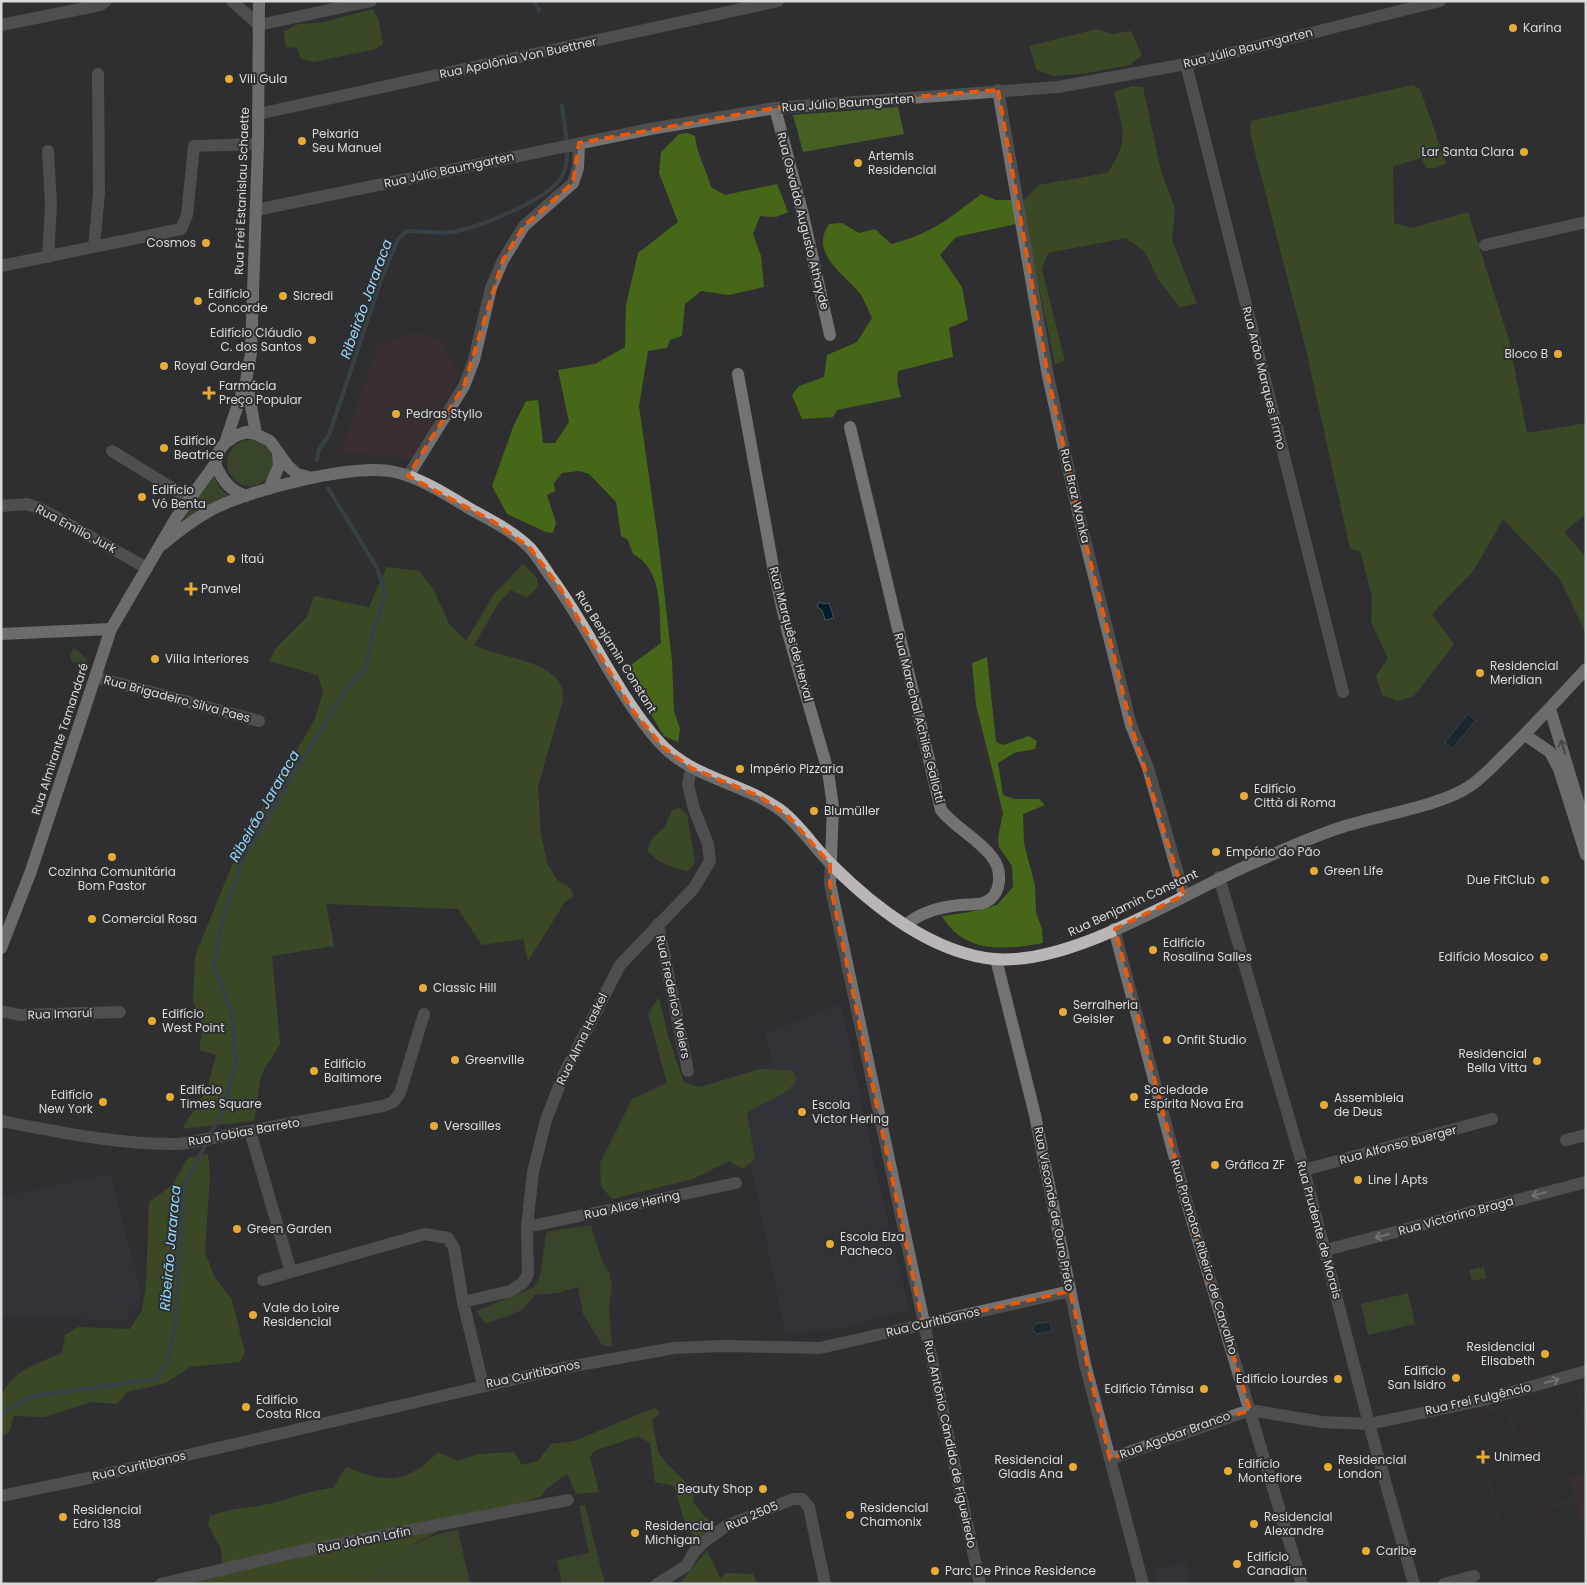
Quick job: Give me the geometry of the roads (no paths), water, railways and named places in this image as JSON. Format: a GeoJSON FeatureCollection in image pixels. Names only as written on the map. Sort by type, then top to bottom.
{"type":"FeatureCollection","features":[{"type":"Feature","properties":{"kind":"main road","name":"Rua Frei Estanislau Schaette"},"geometry":{"type":"LineString","coordinates":[[225,443],[246,381],[251,353],[258,144],[259,1]]}},
{"type":"Feature","properties":{"kind":"main road","name":"Rua Frei Estanislau Schaette"},"geometry":{"type":"LineString","coordinates":[[246,381],[256,434]]}},
{"type":"Feature","properties":{"kind":"main road"},"geometry":{"type":"LineString","coordinates":[[278,452],[280,466],[269,489],[246,496],[232,491],[222,480],[215,464],[225,443],[246,432],[256,434],[270,441],[278,452],[288,466],[298,474],[315,478]]}},
{"type":"Feature","properties":{"kind":"main road","name":"Rua Almirante Tamandaré"},"geometry":{"type":"LineString","coordinates":[[1,948],[34,861],[111,630],[188,498],[215,464]]}},
{"type":"Feature","properties":{"kind":"main road","name":"Rua Benjamin Constant"},"geometry":{"type":"LineString","coordinates":[[269,489],[354,470],[381,470],[408,476],[494,522],[530,548],[560,588],[633,711],[663,747],[692,768],[759,796],[789,817],[808,836],[830,864],[864,894],[906,925],[960,951],[996,959],[1021,960],[1065,950],[1114,929],[1219,877],[1339,828],[1455,794],[1469,787],[1482,777],[1525,735],[1586,669]]}},
{"type":"Feature","properties":{"kind":"main road","name":"Rua Almirante Tamandaré"},"geometry":{"type":"LineString","coordinates":[[162,545],[186,525],[213,508],[246,496]]}},
{"type":"Feature","properties":{"kind":"main road"},"geometry":{"type":"LineString","coordinates":[[1,634],[111,630]]}},
{"type":"Feature","properties":{"kind":"main road"},"geometry":{"type":"LineString","coordinates":[[1550,709],[1586,828]]}},
{"type":"Feature","properties":{"kind":"main road"},"geometry":{"type":"LineString","coordinates":[[1525,735],[1550,752],[1559,769],[1586,855]]}},
{"type":"Feature","properties":{"kind":"street"},"geometry":{"type":"LineString","coordinates":[[1,25],[100,5],[106,1]]}},
{"type":"Feature","properties":{"kind":"street"},"geometry":{"type":"LineString","coordinates":[[232,1],[259,26],[371,1]]}},
{"type":"Feature","properties":{"kind":"street","name":"Rua Apolônia Von Buettner"},"geometry":{"type":"LineString","coordinates":[[258,114],[778,1]]}},
{"type":"Feature","properties":{"kind":"street","name":"Rua Júlio Baumgarten"},"geometry":{"type":"LineString","coordinates":[[256,210],[650,128],[775,108],[1058,87],[1186,64],[1440,1]]}},
{"type":"Feature","properties":{"kind":"street","name":"Rua Arão Marques Firmo"},"geometry":{"type":"LineString","coordinates":[[1186,64],[1343,692]]}},
{"type":"Feature","properties":{"kind":"street"},"geometry":{"type":"LineString","coordinates":[[94,247],[99,193],[98,74]]}},
{"type":"Feature","properties":{"kind":"street","name":"Rua Braz Wanka"},"geometry":{"type":"LineString","coordinates":[[998,90],[1048,376],[1079,516],[1131,725],[1148,768],[1184,895]]}},
{"type":"Feature","properties":{"kind":"street","name":"Rua Osvaldo Augusto Athayde"},"geometry":{"type":"LineString","coordinates":[[775,108],[830,335]]}},
{"type":"Feature","properties":{"kind":"street"},"geometry":{"type":"LineString","coordinates":[[1,266],[181,229],[187,215],[194,146],[258,144]]}},
{"type":"Feature","properties":{"kind":"street"},"geometry":{"type":"LineString","coordinates":[[408,476],[464,386],[474,360],[491,288],[503,260],[524,226],[574,183],[578,168],[571,145]]}},
{"type":"Feature","properties":{"kind":"street"},"geometry":{"type":"LineString","coordinates":[[48,152],[51,205],[48,257]]}},
{"type":"Feature","properties":{"kind":"street"},"geometry":{"type":"LineString","coordinates":[[1485,245],[1586,222]]}},
{"type":"Feature","properties":{"kind":"street","name":"Rua Marquês de Herval"},"geometry":{"type":"LineString","coordinates":[[738,374],[774,572],[788,632],[828,771],[833,807],[830,864]]}},
{"type":"Feature","properties":{"kind":"street","name":"Rua Marechal Achiles Gallotti"},"geometry":{"type":"LineString","coordinates":[[850,427],[941,810],[993,858],[998,871],[999,885],[993,896],[983,902],[951,906],[924,913],[906,925]]}},
{"type":"Feature","properties":{"kind":"street"},"geometry":{"type":"LineString","coordinates":[[112,451],[188,498]]}},
{"type":"Feature","properties":{"kind":"street","name":"Rua Emílio Jurk"},"geometry":{"type":"LineString","coordinates":[[1,506],[27,504],[41,509],[146,568]]}},
{"type":"Feature","properties":{"kind":"street","name":"Rua Brigadeiro Silva Paes"},"geometry":{"type":"LineString","coordinates":[[95,677],[259,721]]}},
{"type":"Feature","properties":{"kind":"street","name":"Rua Alma Haskel"},"geometry":{"type":"LineString","coordinates":[[463,1302],[510,1291],[523,1283],[528,1274],[527,1227],[538,1146],[563,1076],[620,965],[694,888],[710,861],[708,844],[694,809],[688,785],[692,768]]}},
{"type":"Feature","properties":{"kind":"street","name":"Rua Antônio Cândido de Figueiredo"},"geometry":{"type":"LineString","coordinates":[[830,864],[832,896],[980,1584]]}},
{"type":"Feature","properties":{"kind":"street","name":"Rua Prudente de Morais"},"geometry":{"type":"LineString","coordinates":[[1219,877],[1304,1170],[1369,1424],[1414,1584]]}},
{"type":"Feature","properties":{"kind":"street","name":"Rua Frederico Weiers"},"geometry":{"type":"LineString","coordinates":[[658,924],[688,1071]]}},
{"type":"Feature","properties":{"kind":"street","name":"Rua Promotor Ribeiro de Carvalho"},"geometry":{"type":"LineString","coordinates":[[1114,929],[1186,1200],[1302,1584]]}},
{"type":"Feature","properties":{"kind":"street","name":"Rua Visconde de Ouro Preto"},"geometry":{"type":"LineString","coordinates":[[996,959],[1035,1115],[1062,1239],[1070,1291],[1085,1364],[1110,1459]]}},
{"type":"Feature","properties":{"kind":"street","name":"Rua Imaruí"},"geometry":{"type":"LineString","coordinates":[[1,1011],[20,1015],[120,1012]]}},
{"type":"Feature","properties":{"kind":"street","name":"Rua Tobias Barreto"},"geometry":{"type":"LineString","coordinates":[[1,1121],[81,1135],[150,1144],[180,1144],[383,1106],[393,1102],[400,1093],[424,1014]]}},
{"type":"Feature","properties":{"kind":"street","name":"Rua Alfonso Buerger"},"geometry":{"type":"LineString","coordinates":[[1304,1170],[1492,1120]]}},
{"type":"Feature","properties":{"kind":"street"},"geometry":{"type":"LineString","coordinates":[[250,1131],[291,1272]]}},
{"type":"Feature","properties":{"kind":"street"},"geometry":{"type":"LineString","coordinates":[[1566,1140],[1586,1135]]}},
{"type":"Feature","properties":{"kind":"street","name":"Rua Victorino Braga"},"geometry":{"type":"LineString","coordinates":[[1326,1250],[1586,1182]]}},
{"type":"Feature","properties":{"kind":"street","name":"Rua Alice Hering"},"geometry":{"type":"LineString","coordinates":[[527,1227],[736,1183]]}},
{"type":"Feature","properties":{"kind":"street"},"geometry":{"type":"LineString","coordinates":[[263,1280],[425,1234],[448,1238],[454,1248],[463,1302],[483,1385]]}},
{"type":"Feature","properties":{"kind":"street","name":"Rua Curitibanos"},"geometry":{"type":"LineString","coordinates":[[1,1496],[89,1478],[562,1368],[674,1348],[722,1346],[820,1348],[1070,1291]]}},
{"type":"Feature","properties":{"kind":"street","name":"Rua Frei Fulgêncio"},"geometry":{"type":"LineString","coordinates":[[1250,1410],[1322,1422],[1369,1424],[1484,1400],[1586,1371]]}},
{"type":"Feature","properties":{"kind":"street","name":"Rua Agobar Branco"},"geometry":{"type":"LineString","coordinates":[[1143,1584],[1110,1459],[1250,1410]]}},
{"type":"Feature","properties":{"kind":"street","name":"Rua 2505"},"geometry":{"type":"LineString","coordinates":[[657,1584],[686,1566],[694,1552],[705,1541],[726,1526],[793,1499],[802,1499],[809,1507],[825,1584]]}},
{"type":"Feature","properties":{"kind":"street","name":"Rua Johan Lafin"},"geometry":{"type":"LineString","coordinates":[[161,1584],[296,1552],[568,1500]]}},
{"type":"Feature","properties":{"kind":"street"},"geometry":{"type":"LineString","coordinates":[[1444,1584],[1474,1576]]}},
{"type":"Feature","properties":{"kind":"water"},"geometry":{"type":"Polygon","coordinates":[[[819,602],[829,603],[834,618],[825,620],[822,610],[817,607],[819,602]]]}},
{"type":"Feature","properties":{"kind":"water"},"geometry":{"type":"Polygon","coordinates":[[[1468,714],[1476,720],[1452,749],[1445,742],[1468,714]]]}},
{"type":"Feature","properties":{"kind":"water"},"geometry":{"type":"Polygon","coordinates":[[[1050,1322],[1052,1331],[1036,1334],[1035,1331],[1032,1331],[1035,1324],[1050,1322]]]}},
{"type":"Feature","properties":{"kind":"waterway","name":"Ribeirão Jararaca"},"geometry":{"type":"LineString","coordinates":[[534,1],[539,10]]}},
{"type":"Feature","properties":{"kind":"waterway","name":"Ribeirão Jararaca"},"geometry":{"type":"LineString","coordinates":[[317,460],[319,449],[329,435],[382,277],[398,239],[407,231],[447,233],[479,225],[527,204],[553,187],[561,178],[566,162],[567,142],[562,106]]}},
{"type":"Feature","properties":{"kind":"waterway","name":"Ribeirão Jararaca"},"geometry":{"type":"LineString","coordinates":[[210,1135],[222,1113],[236,1064],[231,1010],[214,966],[222,922],[242,860],[347,687],[366,669],[372,637],[385,594],[377,568],[328,488]]}},
{"type":"Feature","properties":{"kind":"waterway","name":"Ribeirão Jararaca"},"geometry":{"type":"LineString","coordinates":[[1,1414],[33,1396],[155,1379],[167,1364],[175,1329],[184,1185],[207,1142]]}},
{"type":"Feature","properties":{"kind":"place","name":"Karina"},"geometry":{"type":"Point","coordinates":[1513,28]}},
{"type":"Feature","properties":{"kind":"place","name":"Vili Gula"},"geometry":{"type":"Point","coordinates":[229,79]}},
{"type":"Feature","properties":{"kind":"place","name":"Peixaria Seu Manuel"},"geometry":{"type":"Point","coordinates":[302,141]}},
{"type":"Feature","properties":{"kind":"place","name":"Lar Santa Clara"},"geometry":{"type":"Point","coordinates":[1524,152]}},
{"type":"Feature","properties":{"kind":"place","name":"Artemis Residencial"},"geometry":{"type":"Point","coordinates":[858,163]}},
{"type":"Feature","properties":{"kind":"place","name":"Cosmos"},"geometry":{"type":"Point","coordinates":[206,243]}},
{"type":"Feature","properties":{"kind":"place","name":"Sicredi"},"geometry":{"type":"Point","coordinates":[283,296]}},
{"type":"Feature","properties":{"kind":"place","name":"Edifício Concorde"},"geometry":{"type":"Point","coordinates":[198,301]}},
{"type":"Feature","properties":{"kind":"place","name":"Edifício Cláudio C. dos Santos"},"geometry":{"type":"Point","coordinates":[312,340]}},
{"type":"Feature","properties":{"kind":"place","name":"Bloco B"},"geometry":{"type":"Point","coordinates":[1558,354]}},
{"type":"Feature","properties":{"kind":"place","name":"Royal Garden"},"geometry":{"type":"Point","coordinates":[164,366]}},
{"type":"Feature","properties":{"kind":"place","name":"Farmácia Preço Popular"},"geometry":{"type":"Point","coordinates":[209,393]}},
{"type":"Feature","properties":{"kind":"place","name":"Pedras Styllo"},"geometry":{"type":"Point","coordinates":[396,414]}},
{"type":"Feature","properties":{"kind":"place","name":"Edifício Beatrice"},"geometry":{"type":"Point","coordinates":[164,448]}},
{"type":"Feature","properties":{"kind":"place","name":"Edifício Vó Benta"},"geometry":{"type":"Point","coordinates":[142,497]}},
{"type":"Feature","properties":{"kind":"place","name":"Itaú"},"geometry":{"type":"Point","coordinates":[231,559]}},
{"type":"Feature","properties":{"kind":"place","name":"Panvel"},"geometry":{"type":"Point","coordinates":[191,589]}},
{"type":"Feature","properties":{"kind":"place","name":"Villa Interiores"},"geometry":{"type":"Point","coordinates":[155,659]}},
{"type":"Feature","properties":{"kind":"place","name":"Residencial Meridian"},"geometry":{"type":"Point","coordinates":[1480,673]}},
{"type":"Feature","properties":{"kind":"place","name":"Império Pizzaria"},"geometry":{"type":"Point","coordinates":[740,769]}},
{"type":"Feature","properties":{"kind":"place","name":"Edifício Città di Roma"},"geometry":{"type":"Point","coordinates":[1244,796]}},
{"type":"Feature","properties":{"kind":"place","name":"Blumüller"},"geometry":{"type":"Point","coordinates":[814,811]}},
{"type":"Feature","properties":{"kind":"place","name":"Empório do Pão"},"geometry":{"type":"Point","coordinates":[1216,852]}},
{"type":"Feature","properties":{"kind":"place","name":"Cozinha Comunitária Bom Pastor"},"geometry":{"type":"Point","coordinates":[112,857]}},
{"type":"Feature","properties":{"kind":"place","name":"Green Life"},"geometry":{"type":"Point","coordinates":[1314,871]}},
{"type":"Feature","properties":{"kind":"place","name":"Due FitClub"},"geometry":{"type":"Point","coordinates":[1545,880]}},
{"type":"Feature","properties":{"kind":"place","name":"Comercial Rosa"},"geometry":{"type":"Point","coordinates":[92,919]}},
{"type":"Feature","properties":{"kind":"place","name":"Edifício Rosalina Salles"},"geometry":{"type":"Point","coordinates":[1153,950]}},
{"type":"Feature","properties":{"kind":"place","name":"Edifício Mosaico"},"geometry":{"type":"Point","coordinates":[1544,957]}},
{"type":"Feature","properties":{"kind":"place","name":"Classic Hill"},"geometry":{"type":"Point","coordinates":[423,988]}},
{"type":"Feature","properties":{"kind":"place","name":"Serralheria Geisler"},"geometry":{"type":"Point","coordinates":[1063,1012]}},
{"type":"Feature","properties":{"kind":"place","name":"Edifício West Point"},"geometry":{"type":"Point","coordinates":[152,1021]}},
{"type":"Feature","properties":{"kind":"place","name":"Onfit Studio"},"geometry":{"type":"Point","coordinates":[1167,1040]}},
{"type":"Feature","properties":{"kind":"place","name":"Greenville"},"geometry":{"type":"Point","coordinates":[455,1060]}},
{"type":"Feature","properties":{"kind":"place","name":"Residencial Bella Vitta"},"geometry":{"type":"Point","coordinates":[1537,1061]}},
{"type":"Feature","properties":{"kind":"place","name":"Edifício Baltimore"},"geometry":{"type":"Point","coordinates":[314,1071]}},
{"type":"Feature","properties":{"kind":"place","name":"Edifício Times Square"},"geometry":{"type":"Point","coordinates":[170,1097]}},
{"type":"Feature","properties":{"kind":"place","name":"Sociedade Espírita Nova Era"},"geometry":{"type":"Point","coordinates":[1134,1097]}},
{"type":"Feature","properties":{"kind":"place","name":"Edifício New York"},"geometry":{"type":"Point","coordinates":[103,1102]}},
{"type":"Feature","properties":{"kind":"place","name":"Assembleia de Deus"},"geometry":{"type":"Point","coordinates":[1324,1105]}},
{"type":"Feature","properties":{"kind":"place","name":"Escola Victor Hering"},"geometry":{"type":"Point","coordinates":[802,1112]}},
{"type":"Feature","properties":{"kind":"place","name":"Versailles"},"geometry":{"type":"Point","coordinates":[434,1126]}},
{"type":"Feature","properties":{"kind":"place","name":"Gráfica ZF"},"geometry":{"type":"Point","coordinates":[1215,1165]}},
{"type":"Feature","properties":{"kind":"place","name":"Line | Apts"},"geometry":{"type":"Point","coordinates":[1358,1180]}},
{"type":"Feature","properties":{"kind":"place","name":"Green Garden"},"geometry":{"type":"Point","coordinates":[237,1229]}},
{"type":"Feature","properties":{"kind":"place","name":"Escola Elza Pacheco"},"geometry":{"type":"Point","coordinates":[830,1244]}},
{"type":"Feature","properties":{"kind":"place","name":"Vale do Loire Residencial"},"geometry":{"type":"Point","coordinates":[253,1315]}},
{"type":"Feature","properties":{"kind":"place","name":"Residencial Elisabeth"},"geometry":{"type":"Point","coordinates":[1545,1354]}},
{"type":"Feature","properties":{"kind":"place","name":"Edifício San Isidro"},"geometry":{"type":"Point","coordinates":[1456,1378]}},
{"type":"Feature","properties":{"kind":"place","name":"Edifício Lourdes"},"geometry":{"type":"Point","coordinates":[1338,1379]}},
{"type":"Feature","properties":{"kind":"place","name":"Edifício Tâmisa"},"geometry":{"type":"Point","coordinates":[1204,1389]}},
{"type":"Feature","properties":{"kind":"place","name":"Edifício Costa Rica"},"geometry":{"type":"Point","coordinates":[246,1407]}},
{"type":"Feature","properties":{"kind":"place","name":"Unimed"},"geometry":{"type":"Point","coordinates":[1483,1457]}},
{"type":"Feature","properties":{"kind":"place","name":"Residencial Gladis Ana"},"geometry":{"type":"Point","coordinates":[1073,1467]}},
{"type":"Feature","properties":{"kind":"place","name":"Residencial London"},"geometry":{"type":"Point","coordinates":[1328,1467]}},
{"type":"Feature","properties":{"kind":"place","name":"Edifício Montefiore"},"geometry":{"type":"Point","coordinates":[1228,1471]}},
{"type":"Feature","properties":{"kind":"place","name":"Beauty Shop"},"geometry":{"type":"Point","coordinates":[763,1489]}},
{"type":"Feature","properties":{"kind":"place","name":"Residencial Chamonix"},"geometry":{"type":"Point","coordinates":[850,1515]}},
{"type":"Feature","properties":{"kind":"place","name":"Residencial Edro 138"},"geometry":{"type":"Point","coordinates":[63,1517]}},
{"type":"Feature","properties":{"kind":"place","name":"Residencial Alexandre"},"geometry":{"type":"Point","coordinates":[1254,1524]}},
{"type":"Feature","properties":{"kind":"place","name":"Residencial Michigan"},"geometry":{"type":"Point","coordinates":[635,1533]}},
{"type":"Feature","properties":{"kind":"place","name":"Caribe"},"geometry":{"type":"Point","coordinates":[1366,1551]}},
{"type":"Feature","properties":{"kind":"place","name":"Edifício Canadian"},"geometry":{"type":"Point","coordinates":[1237,1564]}},
{"type":"Feature","properties":{"kind":"place","name":"Parc De Prince Residence"},"geometry":{"type":"Point","coordinates":[935,1571]}}]}
